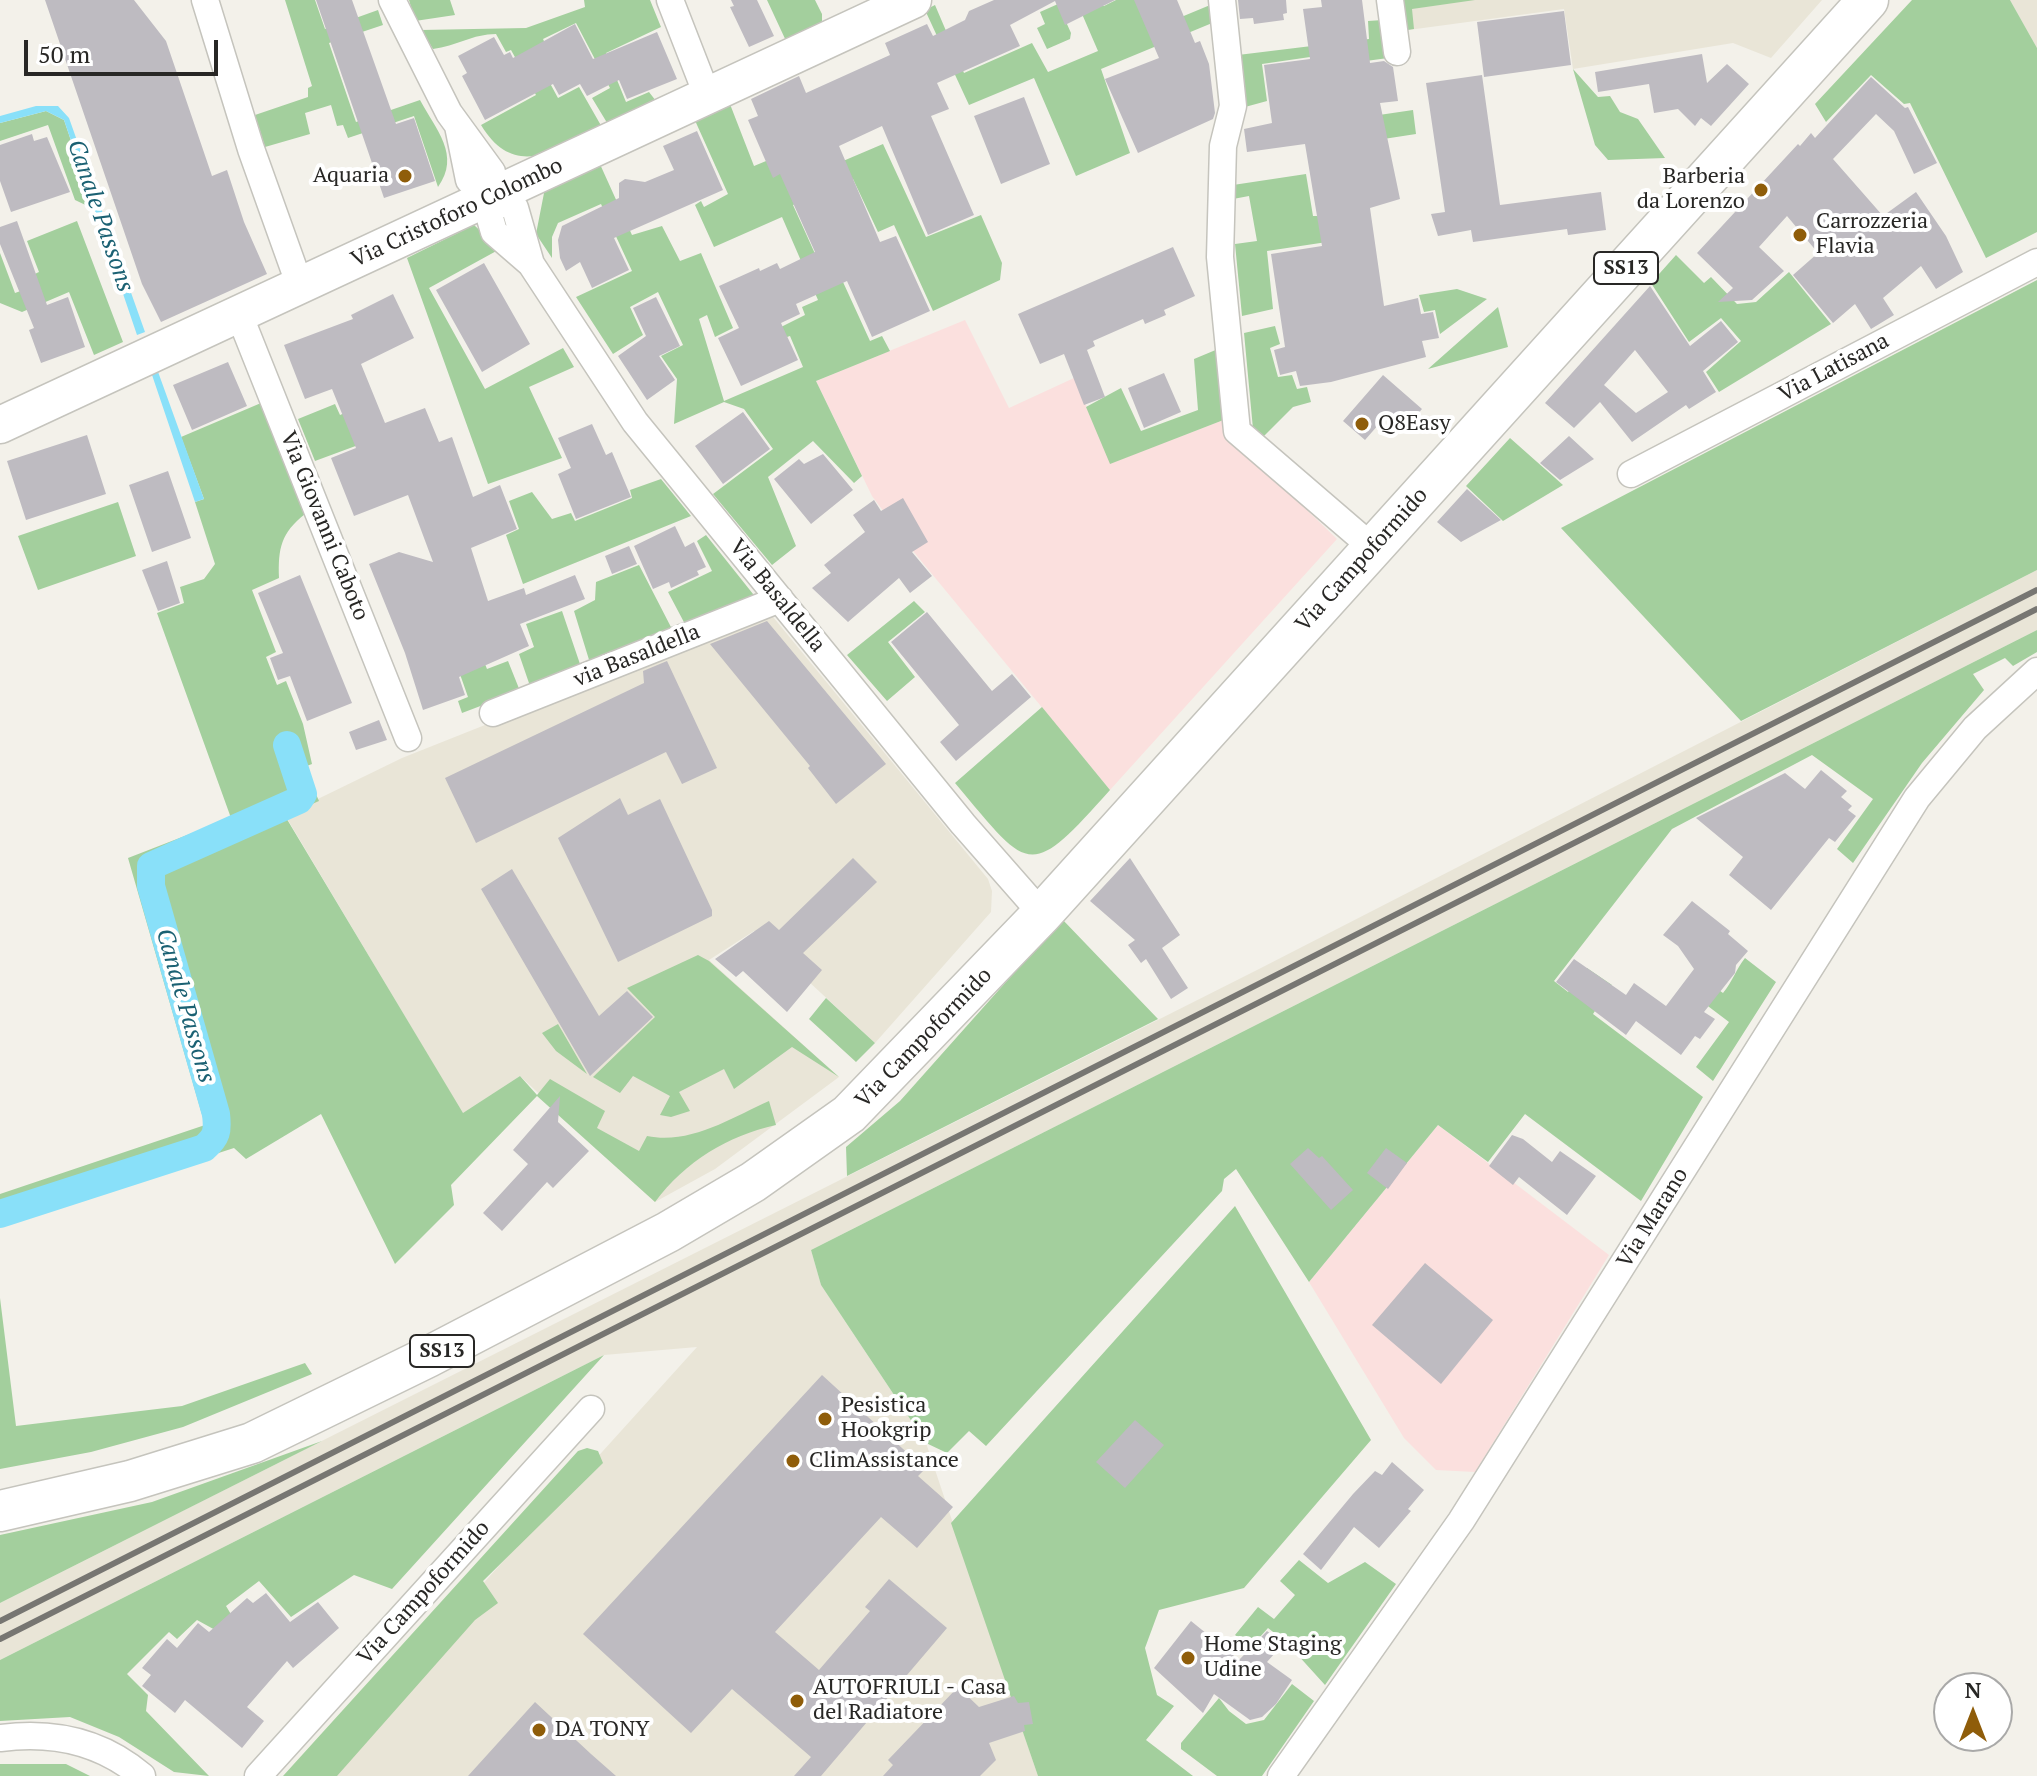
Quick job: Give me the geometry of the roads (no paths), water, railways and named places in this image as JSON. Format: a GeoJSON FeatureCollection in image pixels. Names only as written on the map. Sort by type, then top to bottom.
{"type":"FeatureCollection","features":[{"type":"Feature","properties":{"kind":"main road","name":"Via Cristoforo Colombo"},"geometry":{"type":"LineString","coordinates":[[0,425],[913,0]]}},
{"type":"Feature","properties":{"kind":"main road","name":"Via Campoformido"},"geometry":{"type":"LineString","coordinates":[[849,1114],[1042,914],[1868,0]]}},
{"type":"Feature","properties":{"kind":"main road","name":"SS13"},"geometry":{"type":"LineString","coordinates":[[0,1511],[130,1481],[252,1443],[428,1357],[668,1232],[753,1182],[849,1114]]}},
{"type":"Feature","properties":{"kind":"street"},"geometry":{"type":"LineString","coordinates":[[205,0],[251,149],[300,286]]}},
{"type":"Feature","properties":{"kind":"street","name":"Via Basaldella"},"geometry":{"type":"LineString","coordinates":[[392,0],[458,126],[469,180],[492,197],[515,208],[531,264],[555,306],[635,422],[963,824],[1042,914]]}},
{"type":"Feature","properties":{"kind":"street"},"geometry":{"type":"LineString","coordinates":[[670,0],[707,95]]}},
{"type":"Feature","properties":{"kind":"street"},"geometry":{"type":"LineString","coordinates":[[1222,0],[1233,106],[1223,146],[1220,257],[1237,431],[1373,548]]}},
{"type":"Feature","properties":{"kind":"street"},"geometry":{"type":"LineString","coordinates":[[1390,0],[1397,52]]}},
{"type":"Feature","properties":{"kind":"street","name":"Via Latisana"},"geometry":{"type":"LineString","coordinates":[[1631,474],[2037,262]]}},
{"type":"Feature","properties":{"kind":"street","name":"Via Giovanni Caboto"},"geometry":{"type":"LineString","coordinates":[[239,314],[408,738]]}},
{"type":"Feature","properties":{"kind":"street","name":"via Basaldella"},"geometry":{"type":"LineString","coordinates":[[493,713],[780,599]]}},
{"type":"Feature","properties":{"kind":"street","name":"Via Marano"},"geometry":{"type":"LineString","coordinates":[[1281,1776],[1461,1521],[1917,798],[1975,728],[2037,671]]}},
{"type":"Feature","properties":{"kind":"street","name":"Via Campoformido"},"geometry":{"type":"LineString","coordinates":[[258,1776],[591,1409]]}},
{"type":"Feature","properties":{"kind":"street"},"geometry":{"type":"LineString","coordinates":[[0,1738],[63,1737],[97,1746],[122,1759],[142,1776]]}},
{"type":"Feature","properties":{"kind":"water"},"geometry":{"type":"Polygon","coordinates":[[[36,106],[58,106],[69,118],[145,332],[137,335],[64,120],[46,111],[0,123],[0,116],[36,106]]]}},
{"type":"Feature","properties":{"kind":"water"},"geometry":{"type":"Polygon","coordinates":[[[157,369],[204,499],[195,502],[151,372],[157,369]]]}},
{"type":"Feature","properties":{"kind":"waterway","name":"Canale Passons"},"geometry":{"type":"LineString","coordinates":[[0,1214],[204,1148],[214,1137],[216,1114],[151,886],[151,866],[299,800],[303,794],[287,745]]}},
{"type":"Feature","properties":{"kind":"railway"},"geometry":{"type":"LineString","coordinates":[[0,1621],[2037,590]]}},
{"type":"Feature","properties":{"kind":"railway"},"geometry":{"type":"LineString","coordinates":[[0,1639],[2037,609]]}},
{"type":"Feature","properties":{"kind":"place","name":"Aquaria"},"geometry":{"type":"Point","coordinates":[405,176]}},
{"type":"Feature","properties":{"kind":"place","name":"Barberia da Lorenzo"},"geometry":{"type":"Point","coordinates":[1761,190]}},
{"type":"Feature","properties":{"kind":"place","name":"Carrozzeria Flavia"},"geometry":{"type":"Point","coordinates":[1800,235]}},
{"type":"Feature","properties":{"kind":"place","name":"Q8Easy"},"geometry":{"type":"Point","coordinates":[1362,424]}},
{"type":"Feature","properties":{"kind":"place","name":"Pesistica Hookgrip"},"geometry":{"type":"Point","coordinates":[825,1419]}},
{"type":"Feature","properties":{"kind":"place","name":"ClimAssistance"},"geometry":{"type":"Point","coordinates":[793,1461]}},
{"type":"Feature","properties":{"kind":"place","name":"Home Staging Udine"},"geometry":{"type":"Point","coordinates":[1188,1658]}},
{"type":"Feature","properties":{"kind":"place","name":"AUTOFRIULI - Casa del Radiatore"},"geometry":{"type":"Point","coordinates":[797,1701]}},
{"type":"Feature","properties":{"kind":"place","name":"DA TONY"},"geometry":{"type":"Point","coordinates":[539,1730]}}]}
